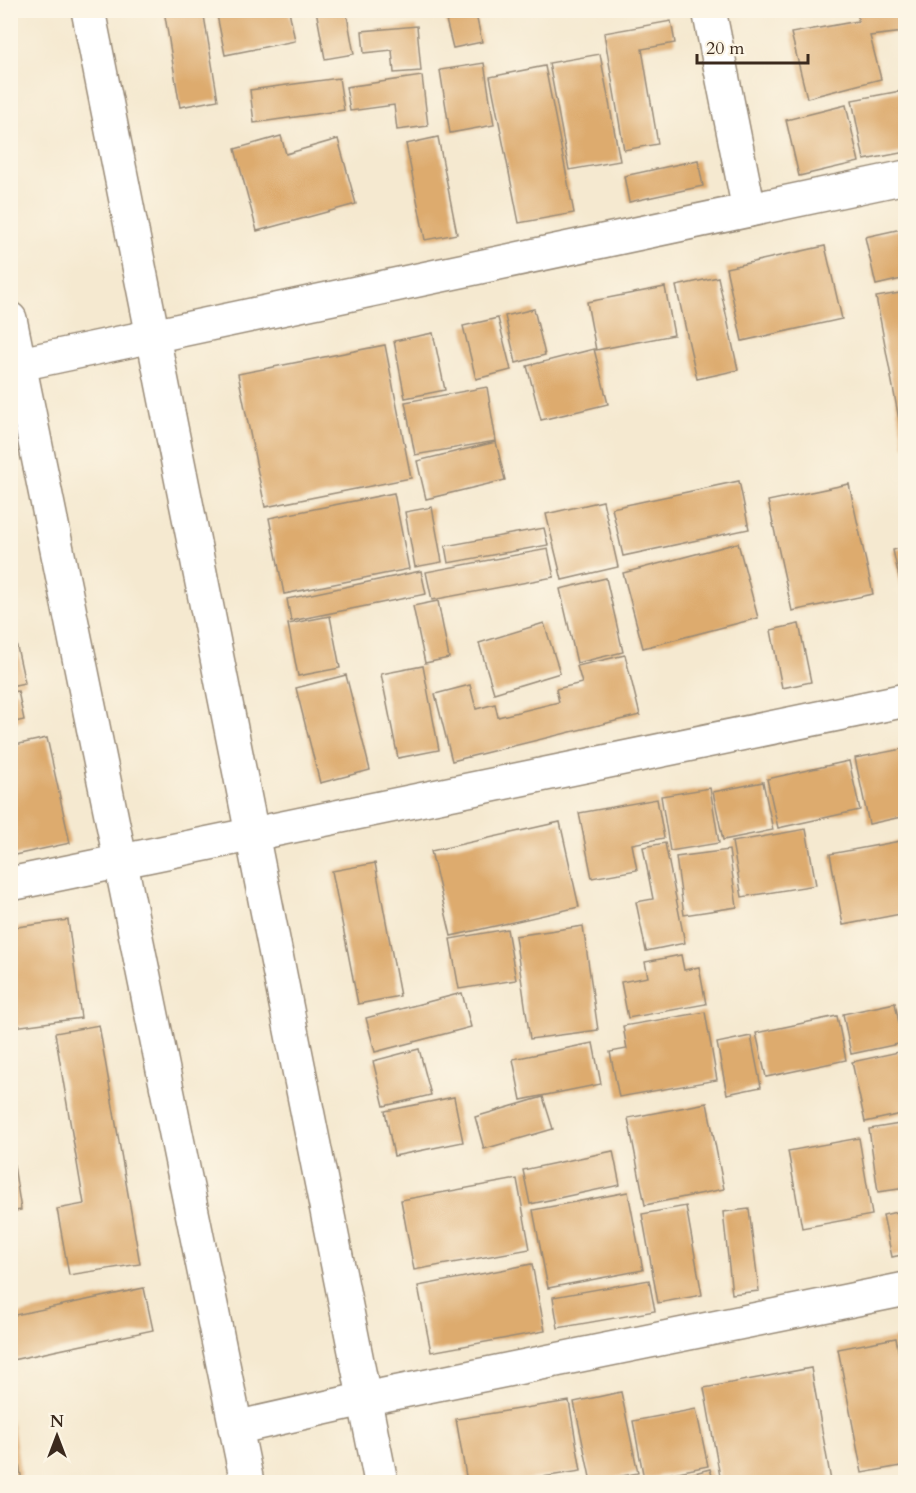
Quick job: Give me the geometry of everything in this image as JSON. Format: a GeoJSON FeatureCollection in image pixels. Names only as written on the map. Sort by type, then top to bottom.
{"type":"FeatureCollection","features":[{"type":"Feature","properties":{"kind":"street"},"geometry":{"type":"LineString","coordinates":[[88,10],[381,1482]]}},
{"type":"Feature","properties":{"kind":"street"},"geometry":{"type":"LineString","coordinates":[[709,10],[749,210]]}},
{"type":"Feature","properties":{"kind":"street"},"geometry":{"type":"LineString","coordinates":[[20,364],[906,177]]}},
{"type":"Feature","properties":{"kind":"street"},"geometry":{"type":"LineString","coordinates":[[10,318],[247,1482]]}},
{"type":"Feature","properties":{"kind":"street"},"geometry":{"type":"LineString","coordinates":[[10,884],[906,700]]}},
{"type":"Feature","properties":{"kind":"street"},"geometry":{"type":"LineString","coordinates":[[236,1428],[364,1399],[906,1289]]}},
{"type":"Feature","properties":{"kind":"building"},"geometry":{"type":"Polygon","coordinates":[[[164,10],[203,10],[218,100],[180,107],[164,10]]]}},
{"type":"Feature","properties":{"kind":"building"},"geometry":{"type":"Polygon","coordinates":[[[216,10],[289,10],[295,41],[225,55],[216,10]]]}},
{"type":"Feature","properties":{"kind":"building"},"geometry":{"type":"Polygon","coordinates":[[[316,10],[346,10],[354,54],[325,59],[316,10]]]}},
{"type":"Feature","properties":{"kind":"building"},"geometry":{"type":"Polygon","coordinates":[[[475,10],[482,42],[453,48],[444,12],[475,10]]]}},
{"type":"Feature","properties":{"kind":"building"},"geometry":{"type":"Polygon","coordinates":[[[858,10],[905,10],[904,32],[870,36],[881,79],[807,98],[791,33],[858,21],[858,10]]]}},
{"type":"Feature","properties":{"kind":"building"},"geometry":{"type":"Polygon","coordinates":[[[671,21],[675,43],[642,49],[658,144],[624,150],[604,33],[671,21]]]}},
{"type":"Feature","properties":{"kind":"building"},"geometry":{"type":"Polygon","coordinates":[[[417,26],[421,71],[394,73],[392,50],[364,53],[362,31],[417,26]]]}},
{"type":"Feature","properties":{"kind":"building"},"geometry":{"type":"Polygon","coordinates":[[[600,54],[620,161],[569,170],[549,63],[600,54]]]}},
{"type":"Feature","properties":{"kind":"building"},"geometry":{"type":"Polygon","coordinates":[[[484,63],[494,125],[450,133],[440,70],[484,63]]]}},
{"type":"Feature","properties":{"kind":"building"},"geometry":{"type":"Polygon","coordinates":[[[545,66],[574,213],[519,223],[490,77],[545,66]]]}},
{"type":"Feature","properties":{"kind":"building"},"geometry":{"type":"Polygon","coordinates":[[[422,76],[428,126],[397,130],[394,105],[350,111],[346,87],[422,76]]]}},
{"type":"Feature","properties":{"kind":"building"},"geometry":{"type":"Polygon","coordinates":[[[339,78],[344,110],[254,123],[250,90],[339,78]]]}},
{"type":"Feature","properties":{"kind":"building"},"geometry":{"type":"Polygon","coordinates":[[[906,90],[906,152],[864,160],[852,100],[906,90]]]}},
{"type":"Feature","properties":{"kind":"building"},"geometry":{"type":"Polygon","coordinates":[[[846,105],[859,162],[799,176],[786,120],[846,105]]]}},
{"type":"Feature","properties":{"kind":"building"},"geometry":{"type":"Polygon","coordinates":[[[281,136],[286,154],[338,139],[356,204],[257,231],[235,149],[281,136]]]}},
{"type":"Feature","properties":{"kind":"building"},"geometry":{"type":"Polygon","coordinates":[[[438,137],[457,234],[425,240],[406,144],[438,137]]]}},
{"type":"Feature","properties":{"kind":"building"},"geometry":{"type":"Polygon","coordinates":[[[698,160],[703,186],[629,202],[624,176],[698,160]]]}},
{"type":"Feature","properties":{"kind":"building"},"geometry":{"type":"Polygon","coordinates":[[[906,228],[906,278],[876,285],[865,237],[906,228]]]}},
{"type":"Feature","properties":{"kind":"building"},"geometry":{"type":"Polygon","coordinates":[[[825,246],[842,319],[742,341],[726,268],[825,246]]]}},
{"type":"Feature","properties":{"kind":"building"},"geometry":{"type":"Polygon","coordinates":[[[718,277],[738,370],[697,379],[676,286],[718,277]]]}},
{"type":"Feature","properties":{"kind":"building"},"geometry":{"type":"Polygon","coordinates":[[[665,287],[674,335],[596,350],[587,302],[665,287]]]}},
{"type":"Feature","properties":{"kind":"building"},"geometry":{"type":"Polygon","coordinates":[[[906,292],[906,446],[904,446],[876,297],[906,292]]]}},
{"type":"Feature","properties":{"kind":"building"},"geometry":{"type":"Polygon","coordinates":[[[534,309],[545,355],[516,363],[505,316],[534,309]]]}},
{"type":"Feature","properties":{"kind":"building"},"geometry":{"type":"Polygon","coordinates":[[[498,318],[511,370],[476,379],[463,326],[498,318]]]}},
{"type":"Feature","properties":{"kind":"building"},"geometry":{"type":"Polygon","coordinates":[[[433,333],[445,390],[405,398],[394,341],[433,333]]]}},
{"type":"Feature","properties":{"kind":"building"},"geometry":{"type":"Polygon","coordinates":[[[385,345],[411,478],[265,507],[238,374],[385,345]]]}},
{"type":"Feature","properties":{"kind":"building"},"geometry":{"type":"Polygon","coordinates":[[[594,349],[608,404],[541,420],[527,366],[594,349]]]}},
{"type":"Feature","properties":{"kind":"building"},"geometry":{"type":"Polygon","coordinates":[[[487,387],[496,441],[415,455],[405,402],[487,387]]]}},
{"type":"Feature","properties":{"kind":"building"},"geometry":{"type":"Polygon","coordinates":[[[496,442],[505,480],[426,499],[417,461],[496,442]]]}},
{"type":"Feature","properties":{"kind":"building"},"geometry":{"type":"Polygon","coordinates":[[[739,481],[749,529],[623,556],[612,508],[739,481]]]}},
{"type":"Feature","properties":{"kind":"building"},"geometry":{"type":"Polygon","coordinates":[[[849,484],[873,594],[792,611],[768,501],[849,484]]]}},
{"type":"Feature","properties":{"kind":"building"},"geometry":{"type":"Polygon","coordinates":[[[394,493],[409,569],[284,594],[269,518],[394,493]]]}},
{"type":"Feature","properties":{"kind":"building"},"geometry":{"type":"Polygon","coordinates":[[[603,501],[618,567],[562,580],[546,514],[603,501]]]}},
{"type":"Feature","properties":{"kind":"building"},"geometry":{"type":"Polygon","coordinates":[[[432,507],[442,562],[415,567],[405,512],[432,507]]]}},
{"type":"Feature","properties":{"kind":"building"},"geometry":{"type":"Polygon","coordinates":[[[544,528],[548,545],[448,563],[445,546],[544,528]]]}},
{"type":"Feature","properties":{"kind":"building"},"geometry":{"type":"Polygon","coordinates":[[[738,543],[758,618],[643,648],[623,573],[738,543]]]}},
{"type":"Feature","properties":{"kind":"building"},"geometry":{"type":"Polygon","coordinates":[[[906,547],[906,604],[905,604],[893,550],[906,547]]]}},
{"type":"Feature","properties":{"kind":"building"},"geometry":{"type":"Polygon","coordinates":[[[548,549],[554,577],[432,600],[426,572],[548,549]]]}},
{"type":"Feature","properties":{"kind":"building"},"geometry":{"type":"Polygon","coordinates":[[[421,571],[426,594],[291,621],[287,599],[421,571]]]}},
{"type":"Feature","properties":{"kind":"building"},"geometry":{"type":"Polygon","coordinates":[[[606,578],[623,652],[577,663],[560,589],[606,578]]]}},
{"type":"Feature","properties":{"kind":"building"},"geometry":{"type":"Polygon","coordinates":[[[438,601],[449,658],[425,663],[413,606],[438,601]]]}},
{"type":"Feature","properties":{"kind":"building"},"geometry":{"type":"Polygon","coordinates":[[[330,616],[340,668],[298,676],[288,624],[330,616]]]}},
{"type":"Feature","properties":{"kind":"building"},"geometry":{"type":"Polygon","coordinates":[[[544,623],[560,673],[494,693],[479,643],[544,623]]]}},
{"type":"Feature","properties":{"kind":"building"},"geometry":{"type":"Polygon","coordinates":[[[799,624],[811,682],[782,688],[771,630],[799,624]]]}},
{"type":"Feature","properties":{"kind":"building"},"geometry":{"type":"Polygon","coordinates":[[[10,629],[13,629],[25,683],[10,686],[10,629]]]}},
{"type":"Feature","properties":{"kind":"building"},"geometry":{"type":"Polygon","coordinates":[[[625,655],[640,715],[452,761],[435,694],[470,685],[476,709],[495,704],[498,717],[559,702],[556,689],[582,683],[577,666],[625,655]]]}},
{"type":"Feature","properties":{"kind":"building"},"geometry":{"type":"Polygon","coordinates":[[[423,666],[439,750],[398,758],[381,674],[423,666]]]}},
{"type":"Feature","properties":{"kind":"building"},"geometry":{"type":"Polygon","coordinates":[[[346,675],[370,770],[320,783],[296,688],[346,675]]]}},
{"type":"Feature","properties":{"kind":"building"},"geometry":{"type":"Polygon","coordinates":[[[18,691],[24,720],[10,723],[10,692],[18,691]]]}},
{"type":"Feature","properties":{"kind":"building"},"geometry":{"type":"Polygon","coordinates":[[[47,738],[70,843],[10,856],[10,746],[47,738]]]}},
{"type":"Feature","properties":{"kind":"building"},"geometry":{"type":"Polygon","coordinates":[[[902,749],[906,766],[906,816],[869,824],[855,758],[902,749]]]}},
{"type":"Feature","properties":{"kind":"building"},"geometry":{"type":"Polygon","coordinates":[[[849,761],[860,810],[778,828],[767,779],[849,761]]]}},
{"type":"Feature","properties":{"kind":"building"},"geometry":{"type":"Polygon","coordinates":[[[763,782],[773,830],[723,840],[713,792],[763,782]]]}},
{"type":"Feature","properties":{"kind":"building"},"geometry":{"type":"Polygon","coordinates":[[[710,788],[719,843],[670,851],[661,796],[710,788]]]}},
{"type":"Feature","properties":{"kind":"building"},"geometry":{"type":"Polygon","coordinates":[[[657,799],[664,838],[632,844],[637,870],[592,878],[579,813],[657,799]]]}},
{"type":"Feature","properties":{"kind":"building"},"geometry":{"type":"Polygon","coordinates":[[[560,822],[579,907],[451,936],[431,851],[560,822]]]}},
{"type":"Feature","properties":{"kind":"building"},"geometry":{"type":"Polygon","coordinates":[[[806,829],[816,885],[742,897],[732,842],[806,829]]]}},
{"type":"Feature","properties":{"kind":"building"},"geometry":{"type":"Polygon","coordinates":[[[906,840],[906,913],[843,925],[830,854],[906,840]]]}},
{"type":"Feature","properties":{"kind":"building"},"geometry":{"type":"Polygon","coordinates":[[[665,843],[685,943],[646,951],[636,902],[653,899],[643,847],[665,843]]]}},
{"type":"Feature","properties":{"kind":"building"},"geometry":{"type":"Polygon","coordinates":[[[729,850],[737,907],[684,915],[676,857],[729,850]]]}},
{"type":"Feature","properties":{"kind":"building"},"geometry":{"type":"Polygon","coordinates":[[[375,863],[400,996],[358,1004],[332,871],[375,863]]]}},
{"type":"Feature","properties":{"kind":"building"},"geometry":{"type":"Polygon","coordinates":[[[68,920],[81,1018],[14,1027],[10,1002],[10,928],[68,920]]]}},
{"type":"Feature","properties":{"kind":"building"},"geometry":{"type":"Polygon","coordinates":[[[583,926],[598,1030],[530,1039],[515,936],[583,926]]]}},
{"type":"Feature","properties":{"kind":"building"},"geometry":{"type":"Polygon","coordinates":[[[507,929],[516,980],[459,989],[450,939],[507,929]]]}},
{"type":"Feature","properties":{"kind":"building"},"geometry":{"type":"Polygon","coordinates":[[[681,955],[684,970],[699,967],[706,1004],[628,1018],[621,982],[648,977],[645,962],[681,955]]]}},
{"type":"Feature","properties":{"kind":"building"},"geometry":{"type":"Polygon","coordinates":[[[462,993],[471,1027],[375,1052],[366,1018],[462,993]]]}},
{"type":"Feature","properties":{"kind":"building"},"geometry":{"type":"Polygon","coordinates":[[[906,1002],[906,1023],[905,1023],[900,1004],[906,1002]]]}},
{"type":"Feature","properties":{"kind":"building"},"geometry":{"type":"Polygon","coordinates":[[[895,1003],[903,1043],[851,1054],[843,1014],[895,1003]]]}},
{"type":"Feature","properties":{"kind":"building"},"geometry":{"type":"Polygon","coordinates":[[[705,1012],[717,1080],[619,1097],[610,1052],[627,1049],[623,1026],[705,1012]]]}},
{"type":"Feature","properties":{"kind":"building"},"geometry":{"type":"Polygon","coordinates":[[[837,1016],[846,1060],[766,1077],[756,1033],[837,1016]]]}},
{"type":"Feature","properties":{"kind":"building"},"geometry":{"type":"Polygon","coordinates":[[[99,1025],[140,1264],[69,1275],[57,1209],[84,1204],[55,1033],[99,1025]]]}},
{"type":"Feature","properties":{"kind":"building"},"geometry":{"type":"Polygon","coordinates":[[[751,1036],[761,1087],[727,1094],[717,1043],[751,1036]]]}},
{"type":"Feature","properties":{"kind":"building"},"geometry":{"type":"Polygon","coordinates":[[[593,1043],[601,1084],[521,1100],[513,1059],[593,1043]]]}},
{"type":"Feature","properties":{"kind":"building"},"geometry":{"type":"Polygon","coordinates":[[[419,1049],[431,1095],[384,1106],[373,1061],[419,1049]]]}},
{"type":"Feature","properties":{"kind":"building"},"geometry":{"type":"Polygon","coordinates":[[[903,1051],[906,1060],[906,1113],[865,1122],[852,1062],[903,1051]]]}},
{"type":"Feature","properties":{"kind":"building"},"geometry":{"type":"Polygon","coordinates":[[[454,1097],[463,1142],[394,1156],[385,1111],[454,1097]]]}},
{"type":"Feature","properties":{"kind":"building"},"geometry":{"type":"Polygon","coordinates":[[[543,1097],[553,1129],[484,1149],[475,1117],[543,1097]]]}},
{"type":"Feature","properties":{"kind":"building"},"geometry":{"type":"Polygon","coordinates":[[[707,1103],[724,1189],[645,1205],[628,1118],[707,1103]]]}},
{"type":"Feature","properties":{"kind":"building"},"geometry":{"type":"Polygon","coordinates":[[[906,1123],[906,1188],[878,1192],[869,1129],[906,1123]]]}},
{"type":"Feature","properties":{"kind":"building"},"geometry":{"type":"Polygon","coordinates":[[[859,1138],[872,1215],[802,1228],[788,1151],[859,1138]]]}},
{"type":"Feature","properties":{"kind":"building"},"geometry":{"type":"Polygon","coordinates":[[[613,1151],[620,1185],[530,1204],[523,1170],[613,1151]]]}},
{"type":"Feature","properties":{"kind":"building"},"geometry":{"type":"Polygon","coordinates":[[[12,1153],[21,1210],[10,1212],[10,1154],[12,1153]]]}},
{"type":"Feature","properties":{"kind":"building"},"geometry":{"type":"Polygon","coordinates":[[[517,1179],[530,1249],[414,1270],[401,1200],[517,1179]]]}},
{"type":"Feature","properties":{"kind":"building"},"geometry":{"type":"Polygon","coordinates":[[[628,1192],[643,1270],[548,1288],[533,1210],[628,1192]]]}},
{"type":"Feature","properties":{"kind":"building"},"geometry":{"type":"Polygon","coordinates":[[[686,1206],[702,1295],[658,1303],[642,1214],[686,1206]]]}},
{"type":"Feature","properties":{"kind":"building"},"geometry":{"type":"Polygon","coordinates":[[[749,1209],[759,1291],[732,1294],[723,1212],[749,1209]]]}},
{"type":"Feature","properties":{"kind":"building"},"geometry":{"type":"Polygon","coordinates":[[[906,1210],[906,1254],[892,1257],[883,1215],[906,1210]]]}},
{"type":"Feature","properties":{"kind":"building"},"geometry":{"type":"Polygon","coordinates":[[[532,1264],[545,1331],[431,1352],[418,1286],[532,1264]]]}},
{"type":"Feature","properties":{"kind":"building"},"geometry":{"type":"Polygon","coordinates":[[[649,1280],[655,1311],[558,1328],[553,1297],[649,1280]]]}},
{"type":"Feature","properties":{"kind":"building"},"geometry":{"type":"Polygon","coordinates":[[[144,1288],[153,1330],[12,1360],[10,1316],[144,1288]]]}},
{"type":"Feature","properties":{"kind":"building"},"geometry":{"type":"Polygon","coordinates":[[[896,1338],[906,1392],[906,1465],[862,1473],[838,1349],[896,1338]]]}},
{"type":"Feature","properties":{"kind":"building"},"geometry":{"type":"Polygon","coordinates":[[[906,1339],[906,1368],[904,1368],[899,1340],[906,1339]]]}},
{"type":"Feature","properties":{"kind":"building"},"geometry":{"type":"Polygon","coordinates":[[[811,1368],[831,1481],[721,1482],[704,1388],[811,1368]]]}},
{"type":"Feature","properties":{"kind":"building"},"geometry":{"type":"Polygon","coordinates":[[[621,1392],[638,1473],[591,1482],[574,1402],[621,1392]]]}},
{"type":"Feature","properties":{"kind":"building"},"geometry":{"type":"Polygon","coordinates":[[[569,1401],[581,1471],[511,1482],[467,1482],[456,1419],[569,1401]]]}},
{"type":"Feature","properties":{"kind":"building"},"geometry":{"type":"Polygon","coordinates":[[[696,1409],[708,1466],[644,1479],[633,1421],[696,1409]]]}},
{"type":"Feature","properties":{"kind":"building"},"geometry":{"type":"Polygon","coordinates":[[[12,1419],[22,1482],[10,1482],[12,1419]]]}},
{"type":"Feature","properties":{"kind":"building"},"geometry":{"type":"Polygon","coordinates":[[[710,1469],[714,1482],[660,1482],[710,1469]]]}}]}
